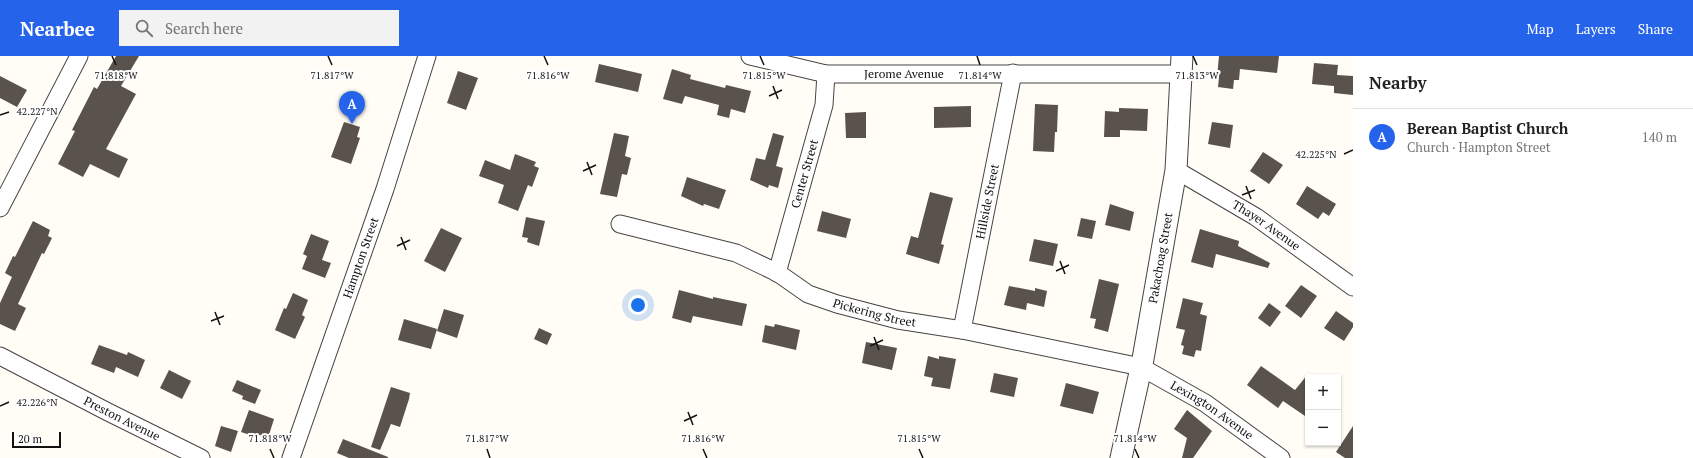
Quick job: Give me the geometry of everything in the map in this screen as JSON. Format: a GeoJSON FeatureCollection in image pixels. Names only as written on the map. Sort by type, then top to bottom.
{"type":"FeatureCollection","features":[{"type":"Feature","properties":{"kind":"street"},"geometry":{"type":"LineString","coordinates":[[0,208],[79,56]]}},
{"type":"Feature","properties":{"kind":"street","name":"Hampton Street"},"geometry":{"type":"LineString","coordinates":[[291,458],[385,189],[427,56]]}},
{"type":"Feature","properties":{"kind":"street","name":"Jerome Avenue"},"geometry":{"type":"LineString","coordinates":[[750,56],[826,74],[1013,73],[1181,65]]}},
{"type":"Feature","properties":{"kind":"street","name":"Pakachoag Street"},"geometry":{"type":"LineString","coordinates":[[1120,458],[1141,367],[1176,170],[1181,65]]}},
{"type":"Feature","properties":{"kind":"street","name":"Hillside Street"},"geometry":{"type":"LineString","coordinates":[[962,330],[1013,73]]}},
{"type":"Feature","properties":{"kind":"street","name":"Center Street"},"geometry":{"type":"LineString","coordinates":[[777,272],[824,105],[826,74]]}},
{"type":"Feature","properties":{"kind":"street","name":"Thayer Avenue"},"geometry":{"type":"LineString","coordinates":[[1176,170],[1256,217],[1353,287]]}},
{"type":"Feature","properties":{"kind":"street","name":"Pickering Street"},"geometry":{"type":"LineString","coordinates":[[620,224],[736,253],[777,272],[808,294],[837,304],[898,320],[962,330],[1141,367]]}},
{"type":"Feature","properties":{"kind":"street","name":"Preston Avenue"},"geometry":{"type":"LineString","coordinates":[[0,356],[201,458]]}},
{"type":"Feature","properties":{"kind":"street","name":"Lexington Avenue"},"geometry":{"type":"LineString","coordinates":[[1141,367],[1205,403],[1281,458]]}},
{"type":"Feature","properties":{"kind":"building"},"geometry":{"type":"Polygon","coordinates":[[[116,56],[139,56],[121,86],[136,94],[106,149],[128,159],[119,178],[90,164],[83,177],[58,164],[75,131],[72,130],[94,87],[97,89],[116,56]]]}},
{"type":"Feature","properties":{"kind":"building"},"geometry":{"type":"Polygon","coordinates":[[[1219,56],[1279,56],[1277,73],[1240,69],[1239,80],[1234,80],[1233,89],[1218,87],[1219,77],[1217,77],[1219,56]]]}},
{"type":"Feature","properties":{"kind":"building"},"geometry":{"type":"Polygon","coordinates":[[[1314,63],[1338,65],[1337,75],[1353,76],[1353,95],[1334,93],[1334,86],[1312,84],[1314,63]]]}},
{"type":"Feature","properties":{"kind":"building"},"geometry":{"type":"Polygon","coordinates":[[[599,64],[642,74],[638,92],[595,82],[599,64]]]}},
{"type":"Feature","properties":{"kind":"building"},"geometry":{"type":"Polygon","coordinates":[[[672,69],[691,75],[690,79],[725,88],[726,85],[751,91],[745,113],[731,109],[729,118],[717,115],[719,105],[685,96],[682,104],[663,99],[672,69]]]}},
{"type":"Feature","properties":{"kind":"building"},"geometry":{"type":"Polygon","coordinates":[[[458,71],[478,78],[466,110],[447,103],[458,71]]]}},
{"type":"Feature","properties":{"kind":"building"},"geometry":{"type":"Polygon","coordinates":[[[0,76],[27,90],[17,107],[0,98],[0,76]]]}},
{"type":"Feature","properties":{"kind":"building"},"geometry":{"type":"Polygon","coordinates":[[[1035,104],[1058,105],[1057,132],[1055,132],[1054,152],[1033,151],[1035,104]]]}},
{"type":"Feature","properties":{"kind":"building"},"geometry":{"type":"Polygon","coordinates":[[[971,106],[971,127],[934,128],[934,107],[971,106]]]}},
{"type":"Feature","properties":{"kind":"building"},"geometry":{"type":"Polygon","coordinates":[[[1119,108],[1148,109],[1147,131],[1120,130],[1120,137],[1104,137],[1105,111],[1119,112],[1119,108]]]}},
{"type":"Feature","properties":{"kind":"building"},"geometry":{"type":"Polygon","coordinates":[[[866,112],[866,138],[846,138],[845,113],[866,112]]]}},
{"type":"Feature","properties":{"kind":"building"},"geometry":{"type":"Polygon","coordinates":[[[344,122],[360,127],[357,137],[360,138],[351,164],[331,157],[344,122]]]}},
{"type":"Feature","properties":{"kind":"building"},"geometry":{"type":"Polygon","coordinates":[[[1212,122],[1233,125],[1230,148],[1208,144],[1212,122]]]}},
{"type":"Feature","properties":{"kind":"building"},"geometry":{"type":"Polygon","coordinates":[[[614,133],[629,136],[625,156],[631,158],[627,175],[622,174],[617,197],[600,194],[614,133]]]}},
{"type":"Feature","properties":{"kind":"building"},"geometry":{"type":"Polygon","coordinates":[[[773,133],[784,136],[776,166],[783,168],[778,188],[769,185],[768,188],[750,180],[756,158],[765,160],[773,133]]]}},
{"type":"Feature","properties":{"kind":"building"},"geometry":{"type":"Polygon","coordinates":[[[1263,152],[1283,165],[1269,184],[1250,171],[1263,152]]]}},
{"type":"Feature","properties":{"kind":"building"},"geometry":{"type":"Polygon","coordinates":[[[515,154],[536,162],[534,166],[539,168],[532,187],[528,185],[518,211],[498,203],[504,185],[479,176],[485,160],[510,170],[515,154]]]}},
{"type":"Feature","properties":{"kind":"building"},"geometry":{"type":"Polygon","coordinates":[[[687,177],[726,190],[719,209],[704,204],[703,206],[681,196],[687,177]]]}},
{"type":"Feature","properties":{"kind":"building"},"geometry":{"type":"Polygon","coordinates":[[[1307,186],[1336,204],[1329,216],[1323,212],[1318,219],[1296,204],[1307,186]]]}},
{"type":"Feature","properties":{"kind":"building"},"geometry":{"type":"Polygon","coordinates":[[[930,192],[953,198],[941,244],[944,245],[939,264],[906,254],[911,236],[918,238],[930,192]]]}},
{"type":"Feature","properties":{"kind":"building"},"geometry":{"type":"Polygon","coordinates":[[[1110,204],[1134,212],[1130,231],[1105,225],[1110,204]]]}},
{"type":"Feature","properties":{"kind":"building"},"geometry":{"type":"Polygon","coordinates":[[[822,211],[851,219],[846,238],[817,231],[822,211]]]}},
{"type":"Feature","properties":{"kind":"building"},"geometry":{"type":"Polygon","coordinates":[[[526,217],[545,221],[539,246],[527,242],[528,238],[522,237],[526,217]]]}},
{"type":"Feature","properties":{"kind":"building"},"geometry":{"type":"Polygon","coordinates":[[[1081,218],[1096,221],[1092,239],[1077,236],[1081,218]]]}},
{"type":"Feature","properties":{"kind":"building"},"geometry":{"type":"Polygon","coordinates":[[[33,221],[50,230],[48,236],[52,238],[44,254],[42,253],[18,304],[26,308],[15,331],[0,324],[0,303],[12,277],[5,273],[13,256],[15,257],[33,221]]]}},
{"type":"Feature","properties":{"kind":"building"},"geometry":{"type":"Polygon","coordinates":[[[441,228],[462,238],[445,272],[424,261],[441,228]]]}},
{"type":"Feature","properties":{"kind":"building"},"geometry":{"type":"Polygon","coordinates":[[[1200,229],[1239,241],[1238,246],[1270,263],[1268,268],[1216,254],[1213,268],[1191,262],[1200,229]]]}},
{"type":"Feature","properties":{"kind":"building"},"geometry":{"type":"Polygon","coordinates":[[[311,234],[329,241],[322,260],[331,263],[325,278],[302,269],[307,256],[303,254],[311,234]]]}},
{"type":"Feature","properties":{"kind":"building"},"geometry":{"type":"Polygon","coordinates":[[[1034,239],[1058,244],[1053,266],[1029,261],[1034,239]]]}},
{"type":"Feature","properties":{"kind":"building"},"geometry":{"type":"Polygon","coordinates":[[[1099,279],[1119,284],[1108,332],[1094,328],[1096,319],[1090,318],[1099,279]]]}},
{"type":"Feature","properties":{"kind":"building"},"geometry":{"type":"Polygon","coordinates":[[[1301,285],[1317,296],[1301,318],[1285,306],[1301,285]]]}},
{"type":"Feature","properties":{"kind":"building"},"geometry":{"type":"Polygon","coordinates":[[[1009,286],[1035,291],[1035,288],[1047,291],[1044,307],[1027,303],[1026,310],[1004,305],[1009,286]]]}},
{"type":"Feature","properties":{"kind":"building"},"geometry":{"type":"Polygon","coordinates":[[[679,290],[713,299],[713,297],[747,304],[742,326],[693,316],[691,323],[672,318],[679,290]]]}},
{"type":"Feature","properties":{"kind":"building"},"geometry":{"type":"Polygon","coordinates":[[[293,293],[308,300],[302,315],[305,317],[295,339],[275,330],[284,308],[286,309],[293,293]]]}},
{"type":"Feature","properties":{"kind":"building"},"geometry":{"type":"Polygon","coordinates":[[[1183,298],[1203,303],[1200,314],[1207,316],[1201,351],[1196,350],[1194,357],[1182,354],[1184,346],[1181,345],[1185,330],[1176,328],[1183,298]]]}},
{"type":"Feature","properties":{"kind":"building"},"geometry":{"type":"Polygon","coordinates":[[[1269,303],[1281,312],[1270,327],[1258,318],[1269,303]]]}},
{"type":"Feature","properties":{"kind":"building"},"geometry":{"type":"Polygon","coordinates":[[[444,309],[464,315],[457,338],[437,331],[444,309]]]}},
{"type":"Feature","properties":{"kind":"building"},"geometry":{"type":"Polygon","coordinates":[[[1336,311],[1353,323],[1353,327],[1344,341],[1324,328],[1336,311]]]}},
{"type":"Feature","properties":{"kind":"building"},"geometry":{"type":"Polygon","coordinates":[[[404,319],[437,329],[431,349],[398,340],[404,319]]]}},
{"type":"Feature","properties":{"kind":"building"},"geometry":{"type":"Polygon","coordinates":[[[775,324],[800,330],[796,350],[762,342],[765,325],[774,327],[775,324]]]}},
{"type":"Feature","properties":{"kind":"building"},"geometry":{"type":"Polygon","coordinates":[[[539,328],[552,334],[547,345],[534,339],[539,328]]]}},
{"type":"Feature","properties":{"kind":"building"},"geometry":{"type":"Polygon","coordinates":[[[866,342],[897,348],[892,370],[862,363],[866,342]]]}},
{"type":"Feature","properties":{"kind":"building"},"geometry":{"type":"Polygon","coordinates":[[[99,345],[127,355],[128,352],[145,360],[138,377],[116,367],[114,373],[91,364],[99,345]]]}},
{"type":"Feature","properties":{"kind":"building"},"geometry":{"type":"Polygon","coordinates":[[[928,356],[939,359],[939,356],[956,359],[950,389],[931,386],[933,378],[924,376],[928,356]]]}},
{"type":"Feature","properties":{"kind":"building"},"geometry":{"type":"Polygon","coordinates":[[[1261,366],[1295,390],[1305,378],[1305,416],[1283,401],[1278,408],[1247,385],[1261,366]]]}},
{"type":"Feature","properties":{"kind":"building"},"geometry":{"type":"Polygon","coordinates":[[[169,370],[191,381],[182,399],[160,388],[169,370]]]}},
{"type":"Feature","properties":{"kind":"building"},"geometry":{"type":"Polygon","coordinates":[[[994,373],[1018,378],[1014,397],[990,392],[994,373]]]}},
{"type":"Feature","properties":{"kind":"building"},"geometry":{"type":"Polygon","coordinates":[[[237,380],[261,390],[255,404],[242,399],[243,396],[232,391],[237,380]]]}},
{"type":"Feature","properties":{"kind":"building"},"geometry":{"type":"Polygon","coordinates":[[[1066,383],[1099,392],[1093,414],[1060,406],[1066,383]]]}},
{"type":"Feature","properties":{"kind":"building"},"geometry":{"type":"Polygon","coordinates":[[[391,387],[410,393],[409,399],[400,427],[391,424],[380,450],[371,447],[391,387]]]}},
{"type":"Feature","properties":{"kind":"building"},"geometry":{"type":"Polygon","coordinates":[[[249,410],[274,419],[268,438],[257,434],[256,437],[241,432],[249,410]]]}},
{"type":"Feature","properties":{"kind":"building"},"geometry":{"type":"Polygon","coordinates":[[[1187,410],[1212,431],[1193,458],[1182,458],[1187,438],[1174,429],[1187,410]]]}},
{"type":"Feature","properties":{"kind":"building"},"geometry":{"type":"Polygon","coordinates":[[[221,426],[238,431],[231,452],[215,446],[221,426]]]}},
{"type":"Feature","properties":{"kind":"building"},"geometry":{"type":"Polygon","coordinates":[[[1353,426],[1353,458],[1345,458],[1336,452],[1353,426]]]}},
{"type":"Feature","properties":{"kind":"building"},"geometry":{"type":"Polygon","coordinates":[[[343,439],[388,458],[349,458],[337,453],[343,439]]]}},
{"type":"Feature","properties":{"kind":"place","name":"Berean Baptist Church"},"geometry":{"type":"Point","coordinates":[352,124]}}]}
